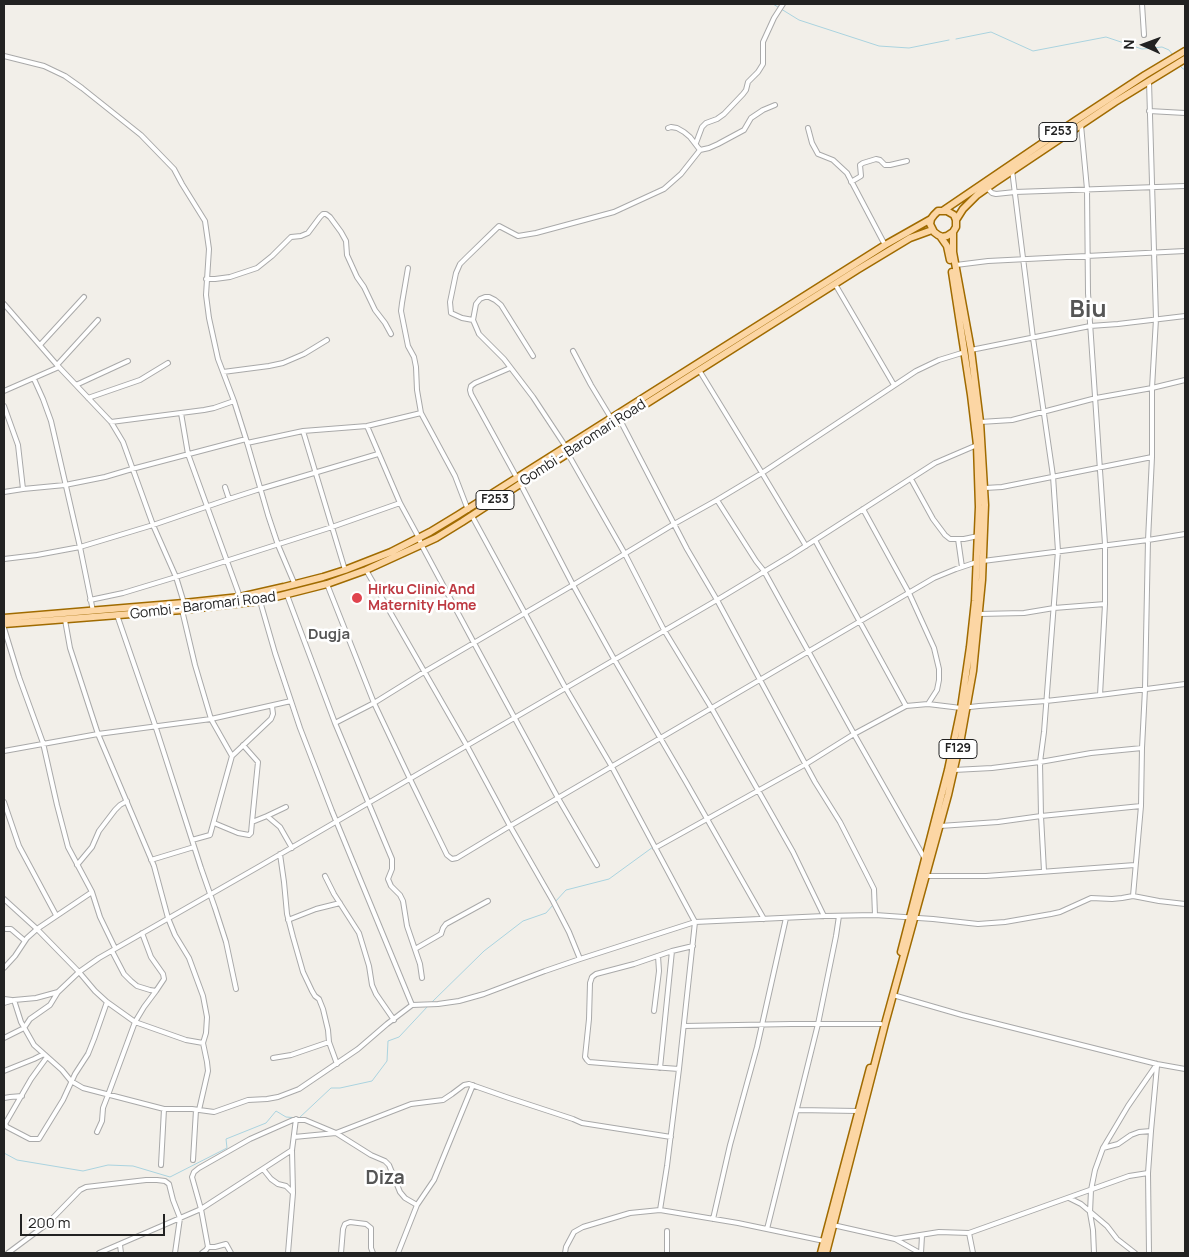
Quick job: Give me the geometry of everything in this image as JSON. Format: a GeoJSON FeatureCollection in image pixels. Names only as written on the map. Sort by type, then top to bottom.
{"type":"FeatureCollection","features":[{"type":"Feature","properties":{"kind":"main road","name":"F253"},"geometry":{"type":"LineString","coordinates":[[953,232],[956,220],[963,209],[987,188],[1149,80],[1184,54]]}},
{"type":"Feature","properties":{"kind":"main road","name":"F253"},"geometry":{"type":"LineString","coordinates":[[931,219],[936,213],[944,210],[1132,84],[1175,61]]}},
{"type":"Feature","properties":{"kind":"main road"},"geometry":{"type":"LineString","coordinates":[[944,210],[952,213],[956,220]]}},
{"type":"Feature","properties":{"kind":"main road"},"geometry":{"type":"LineString","coordinates":[[931,219],[932,230],[936,234],[947,236],[953,232]]}},
{"type":"Feature","properties":{"kind":"main road","name":"Gombi - Baromari Road"},"geometry":{"type":"LineString","coordinates":[[4,624],[182,610],[260,601],[327,584],[396,557],[468,509],[620,420],[700,370],[713,358],[756,328],[885,245],[931,219]]}},
{"type":"Feature","properties":{"kind":"main road","name":"Gombi - Baromari Road"},"geometry":{"type":"LineString","coordinates":[[567,450],[611,418],[910,238],[932,230]]}},
{"type":"Feature","properties":{"kind":"main road","name":"F129"},"geometry":{"type":"LineString","coordinates":[[826,1253],[826,1241],[881,1024],[940,826],[954,770],[964,708],[980,562],[978,536],[980,422],[953,252],[953,232]]}},
{"type":"Feature","properties":{"kind":"main road","name":"F129"},"geometry":{"type":"LineString","coordinates":[[821,1253],[833,1225],[893,995],[973,671],[979,614],[984,488],[971,395],[968,351],[950,257],[947,246],[940,236]]}},
{"type":"Feature","properties":{"kind":"main road","name":"Gombi - Baromari Road"},"geometry":{"type":"LineString","coordinates":[[4,618],[240,597],[295,585],[345,570],[420,541],[436,538],[472,516],[519,480]]}},
{"type":"Feature","properties":{"kind":"street"},"geometry":{"type":"LineString","coordinates":[[696,143],[706,123],[724,114],[743,94],[748,82],[758,72],[763,64],[763,42],[783,4]]}},
{"type":"Feature","properties":{"kind":"street"},"geometry":{"type":"LineString","coordinates":[[1142,4],[1144,35]]}},
{"type":"Feature","properties":{"kind":"street"},"geometry":{"type":"LineString","coordinates":[[4,56],[44,66],[65,76],[141,135],[174,169],[204,221],[209,249],[206,295],[218,359],[247,441],[278,545],[295,585]]}},
{"type":"Feature","properties":{"kind":"street"},"geometry":{"type":"LineString","coordinates":[[1133,896],[1142,806],[1142,748],[1146,689],[1148,540],[1152,457],[1152,388],[1156,319],[1149,80]]}},
{"type":"Feature","properties":{"kind":"street"},"geometry":{"type":"LineString","coordinates":[[473,320],[451,313],[450,302],[456,273],[460,264],[498,226],[518,236],[523,236],[614,212],[664,189],[681,174],[700,150],[718,144],[744,130],[751,118],[775,105]]}},
{"type":"Feature","properties":{"kind":"street"},"geometry":{"type":"LineString","coordinates":[[1149,110],[1185,113]]}},
{"type":"Feature","properties":{"kind":"street"},"geometry":{"type":"LineString","coordinates":[[1081,125],[1087,189],[1090,326],[1106,544],[1100,696]]}},
{"type":"Feature","properties":{"kind":"street"},"geometry":{"type":"LineString","coordinates":[[668,128],[677,128],[684,132],[696,143],[700,150]]}},
{"type":"Feature","properties":{"kind":"street"},"geometry":{"type":"LineString","coordinates":[[808,128],[812,143],[818,154],[833,160],[847,173],[885,245]]}},
{"type":"Feature","properties":{"kind":"street"},"geometry":{"type":"LineString","coordinates":[[852,182],[861,176],[860,165],[863,163],[876,159],[885,165],[907,161]]}},
{"type":"Feature","properties":{"kind":"street"},"geometry":{"type":"LineString","coordinates":[[1012,170],[1032,338],[1053,476],[1058,551],[1040,762],[1040,816],[1044,871]]}},
{"type":"Feature","properties":{"kind":"street"},"geometry":{"type":"LineString","coordinates":[[987,188],[992,194],[1185,186]]}},
{"type":"Feature","properties":{"kind":"street"},"geometry":{"type":"LineString","coordinates":[[206,279],[230,277],[257,268],[291,237],[308,233],[320,217],[326,214],[344,237],[348,255],[357,277],[391,334]]}},
{"type":"Feature","properties":{"kind":"street"},"geometry":{"type":"LineString","coordinates":[[955,265],[988,261],[1185,251]]}},
{"type":"Feature","properties":{"kind":"street"},"geometry":{"type":"LineString","coordinates":[[408,268],[401,311],[408,346],[414,357],[421,413],[455,476],[468,509],[565,687],[612,767],[695,922],[671,1137],[660,1210]]}},
{"type":"Feature","properties":{"kind":"street"},"geometry":{"type":"LineString","coordinates":[[835,284],[894,385]]}},
{"type":"Feature","properties":{"kind":"street"},"geometry":{"type":"LineString","coordinates":[[40,346],[84,297]]}},
{"type":"Feature","properties":{"kind":"street"},"geometry":{"type":"LineString","coordinates":[[533,356],[501,304],[489,298],[484,297],[480,299],[476,304],[473,320],[479,334],[504,359],[533,397],[567,450],[625,554],[664,630],[712,709],[793,852],[824,916]]}},
{"type":"Feature","properties":{"kind":"street"},"geometry":{"type":"LineString","coordinates":[[4,304],[58,366],[111,422],[122,442],[153,525],[176,577],[184,603],[182,610],[195,665],[211,719],[232,756]]}},
{"type":"Feature","properties":{"kind":"street"},"geometry":{"type":"LineString","coordinates":[[335,723],[374,703],[762,473],[894,385],[939,360],[968,351],[1061,331],[1185,316]]}},
{"type":"Feature","properties":{"kind":"street"},"geometry":{"type":"LineString","coordinates":[[4,391],[34,379],[58,366],[98,320]]}},
{"type":"Feature","properties":{"kind":"street"},"geometry":{"type":"LineString","coordinates":[[223,372],[283,363],[304,354],[328,340]]}},
{"type":"Feature","properties":{"kind":"street"},"geometry":{"type":"LineString","coordinates":[[573,351],[611,418]]}},
{"type":"Feature","properties":{"kind":"street"},"geometry":{"type":"LineString","coordinates":[[76,385],[128,361]]}},
{"type":"Feature","properties":{"kind":"street"},"geometry":{"type":"LineString","coordinates":[[88,398],[140,380],[168,363]]}},
{"type":"Feature","properties":{"kind":"street"},"geometry":{"type":"LineString","coordinates":[[510,368],[475,383],[471,386],[471,394],[614,659],[764,918]]}},
{"type":"Feature","properties":{"kind":"street"},"geometry":{"type":"LineString","coordinates":[[700,370],[806,546]]}},
{"type":"Feature","properties":{"kind":"street"},"geometry":{"type":"LineString","coordinates":[[34,379],[50,422],[80,547],[94,617]]}},
{"type":"Feature","properties":{"kind":"street"},"geometry":{"type":"LineString","coordinates":[[980,422],[1012,420],[1096,398],[1185,382]]}},
{"type":"Feature","properties":{"kind":"street"},"geometry":{"type":"LineString","coordinates":[[111,422],[214,408],[234,401]]}},
{"type":"Feature","properties":{"kind":"street"},"geometry":{"type":"LineString","coordinates":[[4,406],[18,445],[23,489]]}},
{"type":"Feature","properties":{"kind":"street"},"geometry":{"type":"LineString","coordinates":[[181,413],[188,454],[240,597]]}},
{"type":"Feature","properties":{"kind":"street"},"geometry":{"type":"LineString","coordinates":[[4,492],[65,485],[105,477],[132,468],[247,441],[303,431],[366,426],[421,413]]}},
{"type":"Feature","properties":{"kind":"street"},"geometry":{"type":"LineString","coordinates":[[620,420],[674,524],[868,875],[874,889],[875,915]]}},
{"type":"Feature","properties":{"kind":"street"},"geometry":{"type":"LineString","coordinates":[[366,426],[400,503],[474,644],[558,798],[598,865]]}},
{"type":"Feature","properties":{"kind":"street"},"geometry":{"type":"LineString","coordinates":[[303,431],[345,570]]}},
{"type":"Feature","properties":{"kind":"street"},"geometry":{"type":"LineString","coordinates":[[4,1038],[24,1028],[30,1019],[50,1006],[58,992],[79,972],[99,958],[292,848],[717,600],[806,546],[935,463],[979,445]]}},
{"type":"Feature","properties":{"kind":"street"},"geometry":{"type":"LineString","coordinates":[[4,559],[80,547],[260,489],[378,454]]}},
{"type":"Feature","properties":{"kind":"street"},"geometry":{"type":"LineString","coordinates":[[984,488],[1002,487],[1152,457]]}},
{"type":"Feature","properties":{"kind":"street"},"geometry":{"type":"LineString","coordinates":[[911,479],[933,520],[945,535],[950,539],[978,536]]}},
{"type":"Feature","properties":{"kind":"street"},"geometry":{"type":"LineString","coordinates":[[225,487],[229,499]]}},
{"type":"Feature","properties":{"kind":"street"},"geometry":{"type":"LineString","coordinates":[[717,500],[756,562],[764,571],[925,860]]}},
{"type":"Feature","properties":{"kind":"street"},"geometry":{"type":"LineString","coordinates":[[90,600],[123,593],[176,577],[278,545],[400,503]]}},
{"type":"Feature","properties":{"kind":"street"},"geometry":{"type":"LineString","coordinates":[[864,509],[909,593],[934,648],[939,669],[939,680],[937,690],[928,704]]}},
{"type":"Feature","properties":{"kind":"street"},"geometry":{"type":"LineString","coordinates":[[327,584],[374,703],[447,856],[452,859],[457,858],[934,578],[980,562],[1185,534]]}},
{"type":"Feature","properties":{"kind":"street"},"geometry":{"type":"LineString","coordinates":[[958,539],[962,567]]}},
{"type":"Feature","properties":{"kind":"street"},"geometry":{"type":"LineString","coordinates":[[815,540],[906,706]]}},
{"type":"Feature","properties":{"kind":"street"},"geometry":{"type":"LineString","coordinates":[[366,570],[569,932],[580,959]]}},
{"type":"Feature","properties":{"kind":"street"},"geometry":{"type":"LineString","coordinates":[[287,595],[335,723],[392,859],[392,869],[388,879],[403,901],[407,926],[420,964],[422,978]]}},
{"type":"Feature","properties":{"kind":"street"},"geometry":{"type":"LineString","coordinates":[[260,601],[300,728],[412,1005]]}},
{"type":"Feature","properties":{"kind":"street"},"geometry":{"type":"LineString","coordinates":[[979,614],[1024,612],[1104,604]]}},
{"type":"Feature","properties":{"kind":"street"},"geometry":{"type":"LineString","coordinates":[[117,615],[226,942],[236,989]]}},
{"type":"Feature","properties":{"kind":"street"},"geometry":{"type":"LineString","coordinates":[[65,620],[70,648],[98,734],[151,860],[168,918],[175,935],[190,958],[203,996],[206,1017],[206,1033],[203,1044],[208,1062],[208,1071],[198,1110],[193,1160]]}},
{"type":"Feature","properties":{"kind":"street"},"geometry":{"type":"LineString","coordinates":[[4,628],[19,677],[43,743],[68,847],[92,892],[100,917],[124,974],[137,986],[156,991]]}},
{"type":"Feature","properties":{"kind":"street"},"geometry":{"type":"LineString","coordinates":[[655,848],[906,706],[928,704],[964,708],[991,704],[1100,696],[1185,684]]}},
{"type":"Feature","properties":{"kind":"street"},"geometry":{"type":"LineString","coordinates":[[4,751],[155,725],[211,719],[291,701]]}},
{"type":"Feature","properties":{"kind":"street"},"geometry":{"type":"LineString","coordinates":[[192,840],[210,834],[232,756],[272,717],[272,706]]}},
{"type":"Feature","properties":{"kind":"street"},"geometry":{"type":"LineString","coordinates":[[214,823],[238,833],[251,833],[258,762],[243,746]]}},
{"type":"Feature","properties":{"kind":"street"},"geometry":{"type":"LineString","coordinates":[[954,770],[992,768],[1040,762],[1091,752],[1142,748]]}},
{"type":"Feature","properties":{"kind":"street"},"geometry":{"type":"LineString","coordinates":[[78,865],[92,847],[99,831],[115,810],[120,804],[127,801]]}},
{"type":"Feature","properties":{"kind":"street"},"geometry":{"type":"LineString","coordinates":[[4,802],[19,846],[56,915]]}},
{"type":"Feature","properties":{"kind":"street"},"geometry":{"type":"LineString","coordinates":[[940,826],[998,822],[1142,806]]}},
{"type":"Feature","properties":{"kind":"street"},"geometry":{"type":"LineString","coordinates":[[252,822],[286,807]]}},
{"type":"Feature","properties":{"kind":"street"},"geometry":{"type":"LineString","coordinates":[[267,816],[280,827],[292,848]]}},
{"type":"Feature","properties":{"kind":"street"},"geometry":{"type":"LineString","coordinates":[[151,860],[194,848]]}},
{"type":"Feature","properties":{"kind":"street"},"geometry":{"type":"LineString","coordinates":[[280,854],[288,920],[303,972],[323,1009],[329,1042],[337,1064]]}},
{"type":"Feature","properties":{"kind":"street"},"geometry":{"type":"LineString","coordinates":[[926,876],[986,876],[1135,865]]}},
{"type":"Feature","properties":{"kind":"street"},"geometry":{"type":"LineString","coordinates":[[325,876],[328,885],[360,933],[372,985],[394,1020]]}},
{"type":"Feature","properties":{"kind":"street"},"geometry":{"type":"LineString","coordinates":[[4,968],[37,929],[92,892]]}},
{"type":"Feature","properties":{"kind":"street"},"geometry":{"type":"LineString","coordinates":[[14,1000],[24,1028],[34,1044],[71,1081],[83,1088],[164,1109],[214,1112],[248,1100],[267,1099],[299,1089],[358,1049],[412,1005],[459,1001],[484,994],[545,970],[695,922],[875,915],[978,924],[1005,922],[1060,912],[1091,898],[1112,899],[1133,896],[1185,904]]}},
{"type":"Feature","properties":{"kind":"street"},"geometry":{"type":"LineString","coordinates":[[4,898],[37,929],[107,1002],[135,1022],[203,1044]]}},
{"type":"Feature","properties":{"kind":"street"},"geometry":{"type":"LineString","coordinates":[[414,949],[441,934],[446,924],[488,901]]}},
{"type":"Feature","properties":{"kind":"street"},"geometry":{"type":"LineString","coordinates":[[288,920],[316,909],[340,904]]}},
{"type":"Feature","properties":{"kind":"street"},"geometry":{"type":"LineString","coordinates":[[767,1229],[818,1024],[839,916]]}},
{"type":"Feature","properties":{"kind":"street"},"geometry":{"type":"LineString","coordinates":[[713,1219],[748,1075],[757,1048],[786,918]]}},
{"type":"Feature","properties":{"kind":"street"},"geometry":{"type":"LineString","coordinates":[[4,928],[11,929],[25,941]]}},
{"type":"Feature","properties":{"kind":"street"},"geometry":{"type":"LineString","coordinates":[[97,1132],[102,1121],[108,1095],[135,1022],[164,979],[163,974],[151,957],[142,932]]}},
{"type":"Feature","properties":{"kind":"street"},"geometry":{"type":"LineString","coordinates":[[679,1069],[589,1062],[586,1060],[590,983],[596,974],[693,946]]}},
{"type":"Feature","properties":{"kind":"street"},"geometry":{"type":"LineString","coordinates":[[660,1068],[672,951]]}},
{"type":"Feature","properties":{"kind":"street"},"geometry":{"type":"LineString","coordinates":[[654,1011],[660,971],[658,956]]}},
{"type":"Feature","properties":{"kind":"street"},"geometry":{"type":"LineString","coordinates":[[4,999],[36,998],[58,992]]}},
{"type":"Feature","properties":{"kind":"street"},"geometry":{"type":"LineString","coordinates":[[893,995],[962,1015],[1157,1064],[1185,1069]]}},
{"type":"Feature","properties":{"kind":"street"},"geometry":{"type":"LineString","coordinates":[[4,1003],[14,1000]]}},
{"type":"Feature","properties":{"kind":"street"},"geometry":{"type":"LineString","coordinates":[[45,1056],[6,1124],[7,1127],[30,1139],[39,1139],[63,1100],[71,1081],[88,1054],[107,1002]]}},
{"type":"Feature","properties":{"kind":"street"},"geometry":{"type":"LineString","coordinates":[[684,1026],[881,1024]]}},
{"type":"Feature","properties":{"kind":"street"},"geometry":{"type":"LineString","coordinates":[[273,1058],[302,1052],[329,1042]]}},
{"type":"Feature","properties":{"kind":"street"},"geometry":{"type":"LineString","coordinates":[[4,1071],[45,1056]]}},
{"type":"Feature","properties":{"kind":"street"},"geometry":{"type":"LineString","coordinates":[[1149,1253],[1148,1173],[1157,1064]]}},
{"type":"Feature","properties":{"kind":"street"},"geometry":{"type":"LineString","coordinates":[[1094,1253],[1090,1212],[1091,1190],[1095,1170],[1103,1148],[1128,1106],[1157,1064]]}},
{"type":"Feature","properties":{"kind":"street"},"geometry":{"type":"LineString","coordinates":[[294,1136],[336,1133],[412,1104],[443,1100],[464,1084],[473,1084],[582,1123],[671,1137]]}},
{"type":"Feature","properties":{"kind":"street"},"geometry":{"type":"LineString","coordinates":[[398,1253],[418,1205],[434,1180],[473,1084]]}},
{"type":"Feature","properties":{"kind":"street"},"geometry":{"type":"LineString","coordinates":[[4,1098],[22,1096]]}},
{"type":"Feature","properties":{"kind":"street"},"geometry":{"type":"LineString","coordinates":[[161,1165],[164,1109]]}},
{"type":"Feature","properties":{"kind":"street"},"geometry":{"type":"LineString","coordinates":[[797,1110],[858,1111]]}},
{"type":"Feature","properties":{"kind":"street"},"geometry":{"type":"LineString","coordinates":[[288,1253],[293,1193],[292,1150],[296,1119]]}},
{"type":"Feature","properties":{"kind":"street"},"geometry":{"type":"LineString","coordinates":[[208,1247],[201,1209],[192,1177],[194,1172],[250,1139],[296,1119],[313,1122],[385,1161],[389,1165],[400,1192],[405,1198],[418,1205]]}},
{"type":"Feature","properties":{"kind":"street"},"geometry":{"type":"LineString","coordinates":[[1103,1148],[1118,1144],[1131,1134],[1150,1131]]}},
{"type":"Feature","properties":{"kind":"street"},"geometry":{"type":"LineString","coordinates":[[99,1253],[201,1209],[292,1150]]}},
{"type":"Feature","properties":{"kind":"street"},"geometry":{"type":"LineString","coordinates":[[263,1170],[271,1179],[278,1184],[286,1186],[293,1193]]}},
{"type":"Feature","properties":{"kind":"street"},"geometry":{"type":"LineString","coordinates":[[895,1239],[939,1232],[969,1233],[1129,1176],[1148,1173]]}},
{"type":"Feature","properties":{"kind":"street"},"geometry":{"type":"LineString","coordinates":[[8,1253],[47,1224],[75,1194],[86,1187],[146,1180],[165,1181],[169,1184],[180,1218],[175,1253]]}},
{"type":"Feature","properties":{"kind":"street"},"geometry":{"type":"LineString","coordinates":[[1069,1198],[1081,1204],[1107,1226],[1117,1239],[1135,1253]]}},
{"type":"Feature","properties":{"kind":"street"},"geometry":{"type":"LineString","coordinates":[[565,1253],[574,1232],[583,1227],[630,1213],[660,1210],[826,1241]]}},
{"type":"Feature","properties":{"kind":"street"},"geometry":{"type":"LineString","coordinates":[[341,1253],[343,1229],[345,1224],[350,1222],[366,1224],[371,1228],[372,1253]]}},
{"type":"Feature","properties":{"kind":"street"},"geometry":{"type":"LineString","coordinates":[[833,1225],[895,1239],[920,1253],[922,1236]]}},
{"type":"Feature","properties":{"kind":"street"},"geometry":{"type":"LineString","coordinates":[[667,1253],[668,1230]]}},
{"type":"Feature","properties":{"kind":"street"},"geometry":{"type":"LineString","coordinates":[[969,1233],[973,1253]]}},
{"type":"Feature","properties":{"kind":"street"},"geometry":{"type":"LineString","coordinates":[[202,1253],[208,1247],[226,1244],[231,1253]]}},
{"type":"Feature","properties":{"kind":"street"},"geometry":{"type":"LineString","coordinates":[[120,1245],[121,1253]]}},
{"type":"Feature","properties":{"kind":"waterway"},"geometry":{"type":"LineString","coordinates":[[773,4],[799,20],[879,46],[909,48],[949,40]]}},
{"type":"Feature","properties":{"kind":"waterway"},"geometry":{"type":"LineString","coordinates":[[956,39],[991,32],[1033,51],[1106,37],[1142,49],[1162,47],[1169,50],[1172,54]]}},
{"type":"Feature","properties":{"kind":"waterway"},"geometry":{"type":"LineString","coordinates":[[1180,66],[1185,70]]}},
{"type":"Feature","properties":{"kind":"waterway"},"geometry":{"type":"LineString","coordinates":[[555,902],[566,890],[609,879],[653,847]]}},
{"type":"Feature","properties":{"kind":"waterway"},"geometry":{"type":"LineString","coordinates":[[431,1003],[484,951],[523,921],[546,913],[553,905]]}},
{"type":"Feature","properties":{"kind":"waterway"},"geometry":{"type":"LineString","coordinates":[[4,1153],[17,1160],[83,1171],[108,1165],[133,1166],[170,1177],[227,1148],[226,1139],[266,1123],[276,1111],[286,1117],[299,1118],[331,1088],[340,1088],[372,1081],[387,1061],[388,1041],[399,1037],[428,1006]]}},
{"type":"Feature","properties":{"kind":"place","name":"Hirku Clinic And Maternity Home"},"geometry":{"type":"Point","coordinates":[357,598]}},
{"type":"Feature","properties":{"kind":"district","name":"Biu"},"geometry":{"type":"Point","coordinates":[1088,310]}},
{"type":"Feature","properties":{"kind":"district","name":"Dugja"},"geometry":{"type":"Point","coordinates":[329,635]}},
{"type":"Feature","properties":{"kind":"district","name":"Diza"},"geometry":{"type":"Point","coordinates":[385,1179]}}]}
